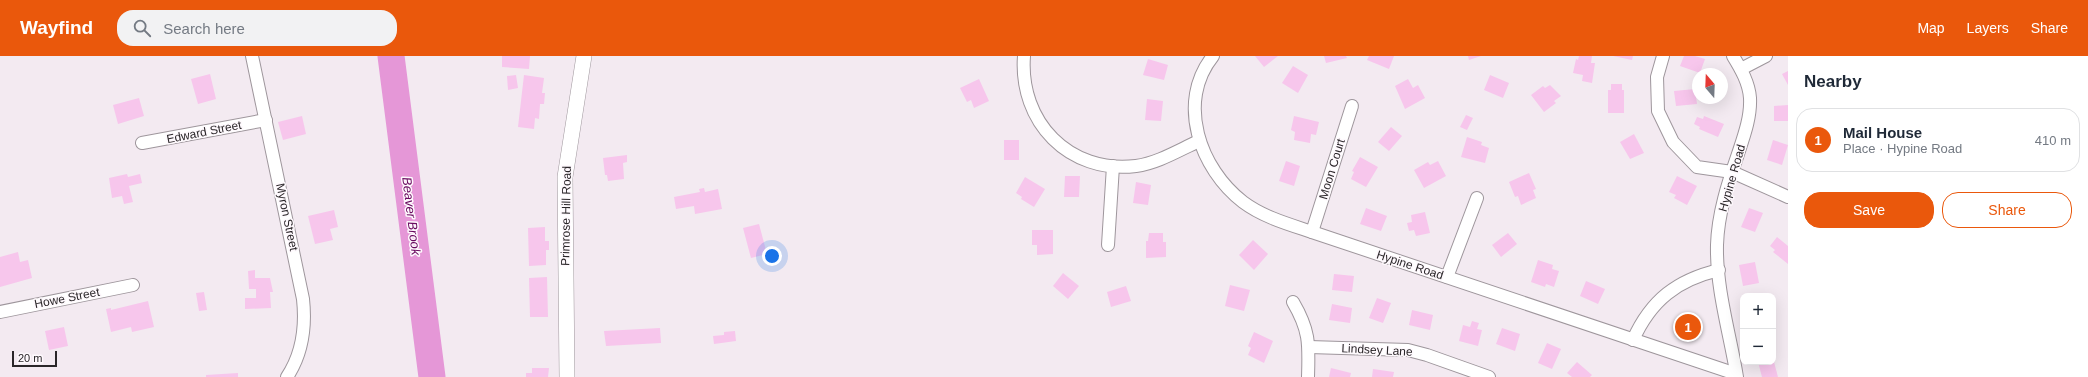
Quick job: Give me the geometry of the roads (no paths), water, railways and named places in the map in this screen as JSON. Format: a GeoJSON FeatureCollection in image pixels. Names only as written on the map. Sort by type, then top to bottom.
{"type":"FeatureCollection","features":[{"type":"Feature","properties":{"kind":"street","name":"Myron Street"},"geometry":{"type":"LineString","coordinates":[[252,56],[301,286],[305,313],[302,341],[287,377]]}},
{"type":"Feature","properties":{"kind":"street","name":"Primrose Hill Road"},"geometry":{"type":"LineString","coordinates":[[567,377],[565,177],[584,56]]}},
{"type":"Feature","properties":{"kind":"street"},"geometry":{"type":"LineString","coordinates":[[1024,56],[1025,85],[1028,99],[1034,112],[1050,136],[1060,146],[1085,160],[1113,166],[1137,166],[1149,163],[1199,141]]}},
{"type":"Feature","properties":{"kind":"street","name":"Hypine Road"},"geometry":{"type":"LineString","coordinates":[[1213,56],[1202,77],[1197,92],[1195,118],[1199,141],[1219,177],[1242,201],[1266,216],[1736,376],[1719,270],[1717,245],[1725,191],[1750,112],[1750,97],[1741,69],[1733,56]]}},
{"type":"Feature","properties":{"kind":"street"},"geometry":{"type":"LineString","coordinates":[[1663,56],[1657,77],[1658,111],[1673,142],[1697,167],[1732,172],[1788,197]]}},
{"type":"Feature","properties":{"kind":"street"},"geometry":{"type":"LineString","coordinates":[[1741,69],[1766,56]]}},
{"type":"Feature","properties":{"kind":"street","name":"Moon Court"},"geometry":{"type":"LineString","coordinates":[[1312,232],[1352,106]]}},
{"type":"Feature","properties":{"kind":"street","name":"Edward Street"},"geometry":{"type":"LineString","coordinates":[[142,143],[266,120]]}},
{"type":"Feature","properties":{"kind":"street"},"geometry":{"type":"LineString","coordinates":[[1108,245],[1113,166]]}},
{"type":"Feature","properties":{"kind":"street"},"geometry":{"type":"LineString","coordinates":[[1447,277],[1477,198]]}},
{"type":"Feature","properties":{"kind":"street"},"geometry":{"type":"LineString","coordinates":[[1633,340],[1641,323],[1661,298],[1688,280],[1719,270]]}},
{"type":"Feature","properties":{"kind":"street","name":"Howe Street"},"geometry":{"type":"LineString","coordinates":[[0,312],[133,285]]}},
{"type":"Feature","properties":{"kind":"street"},"geometry":{"type":"LineString","coordinates":[[1293,302],[1307,331],[1309,347],[1308,377]]}},
{"type":"Feature","properties":{"kind":"street","name":"Lindsey Lane"},"geometry":{"type":"LineString","coordinates":[[1309,347],[1408,350],[1427,355],[1489,377]]}},
{"type":"Feature","properties":{"kind":"waterway","name":"Beaver Brook"},"geometry":{"type":"LineString","coordinates":[[391,56],[432,377]]}},
{"type":"Feature","properties":{"kind":"place","name":"Mail House"},"geometry":{"type":"Point","coordinates":[1688,327]}}]}
